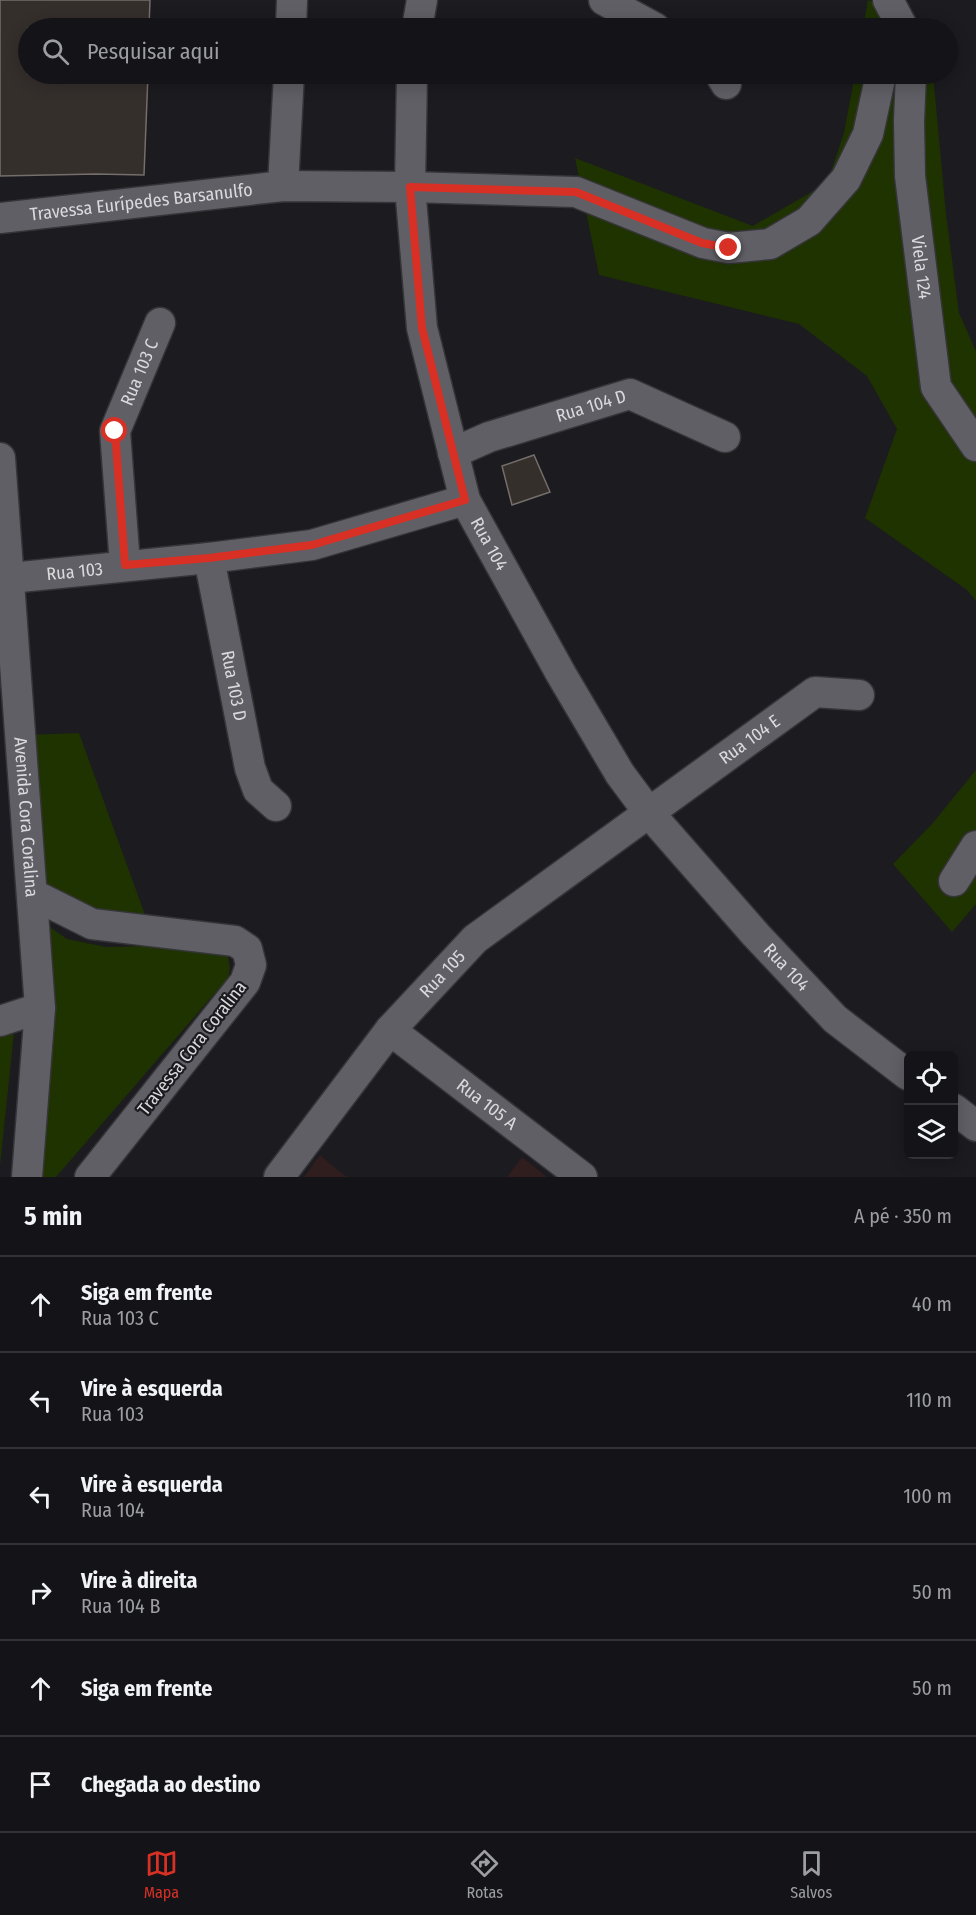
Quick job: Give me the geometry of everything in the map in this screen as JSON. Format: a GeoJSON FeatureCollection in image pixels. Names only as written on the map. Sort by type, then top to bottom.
{"type":"FeatureCollection","features":[{"type":"Feature","properties":{"kind":"street"},"geometry":{"type":"LineString","coordinates":[[291,18],[292,0]]}},
{"type":"Feature","properties":{"kind":"street"},"geometry":{"type":"LineString","coordinates":[[419,18],[422,0]]}},
{"type":"Feature","properties":{"kind":"street"},"geometry":{"type":"LineString","coordinates":[[604,0],[637,18]]}},
{"type":"Feature","properties":{"kind":"street"},"geometry":{"type":"LineString","coordinates":[[282,186],[287,84]]}},
{"type":"Feature","properties":{"kind":"street","name":"Rua 104"},"geometry":{"type":"LineString","coordinates":[[412,84],[410,187],[422,328],[465,500],[561,674],[620,774],[649,813],[756,935],[835,1019],[904,1071]]}},
{"type":"Feature","properties":{"kind":"street","name":"Travessa Eurípedes Barsanulfo"},"geometry":{"type":"LineString","coordinates":[[0,218],[282,186],[576,192],[702,243],[729,248],[770,244],[809,221],[846,179],[868,134],[878,84]]}},
{"type":"Feature","properties":{"kind":"street","name":"Viela 124"},"geometry":{"type":"LineString","coordinates":[[911,84],[910,176],[936,387],[976,446]]}},
{"type":"Feature","properties":{"kind":"street","name":"Rua 103 C"},"geometry":{"type":"LineString","coordinates":[[125,565],[115,431],[160,323]]}},
{"type":"Feature","properties":{"kind":"street","name":"Rua 104 D"},"geometry":{"type":"LineString","coordinates":[[453,453],[489,437],[630,394],[725,437]]}},
{"type":"Feature","properties":{"kind":"street","name":"Avenida Cora Coralina"},"geometry":{"type":"LineString","coordinates":[[0,458],[5,579],[40,1008],[27,1177]]}},
{"type":"Feature","properties":{"kind":"street","name":"Rua 103"},"geometry":{"type":"LineString","coordinates":[[5,579],[312,545],[465,500]]}},
{"type":"Feature","properties":{"kind":"street","name":"Rua 103 D"},"geometry":{"type":"LineString","coordinates":[[209,558],[250,768],[258,790],[276,806]]}},
{"type":"Feature","properties":{"kind":"street","name":"Rua 104 E"},"geometry":{"type":"LineString","coordinates":[[649,813],[816,692],[859,695]]}},
{"type":"Feature","properties":{"kind":"street"},"geometry":{"type":"LineString","coordinates":[[620,774],[620,806],[615,838],[645,838],[679,847]]}},
{"type":"Feature","properties":{"kind":"street","name":"Rua 105"},"geometry":{"type":"LineString","coordinates":[[279,1177],[390,1030],[476,939],[649,813]]}},
{"type":"Feature","properties":{"kind":"street"},"geometry":{"type":"LineString","coordinates":[[954,881],[976,846]]}},
{"type":"Feature","properties":{"kind":"street","name":"Travessa Cora Coralina"},"geometry":{"type":"LineString","coordinates":[[32,894],[92,924],[235,940],[247,949],[251,965],[245,982],[90,1177]]}},
{"type":"Feature","properties":{"kind":"street"},"geometry":{"type":"LineString","coordinates":[[0,1021],[40,1008]]}},
{"type":"Feature","properties":{"kind":"street","name":"Rua 105 A"},"geometry":{"type":"LineString","coordinates":[[390,1030],[582,1177]]}},
{"type":"Feature","properties":{"kind":"street"},"geometry":{"type":"LineString","coordinates":[[958,1112],[976,1126]]}},
{"type":"Feature","properties":{"kind":"shaded area"},"geometry":{"type":"Polygon","coordinates":[[[320,1155],[344,1175],[350,1177],[304,1177],[320,1155]]]}},
{"type":"Feature","properties":{"kind":"shaded area"},"geometry":{"type":"Polygon","coordinates":[[[522,1157],[547,1177],[507,1177],[522,1157]]]}},
{"type":"Feature","properties":{"kind":"green space"},"geometry":{"type":"Polygon","coordinates":[[[868,0],[909,18],[865,18],[868,0]]]}},
{"type":"Feature","properties":{"kind":"green space"},"geometry":{"type":"Polygon","coordinates":[[[853,84],[934,84],[946,214],[959,313],[976,351],[976,601],[967,590],[865,518],[897,429],[867,376],[799,324],[599,275],[575,158],[753,226],[827,183],[844,133],[853,84]]]}},
{"type":"Feature","properties":{"kind":"green space"},"geometry":{"type":"Polygon","coordinates":[[[79,733],[148,923],[92,913],[44,888],[25,735],[79,733]]]}},
{"type":"Feature","properties":{"kind":"green space"},"geometry":{"type":"Polygon","coordinates":[[[976,770],[976,904],[952,932],[893,864],[932,824],[976,770]]]}},
{"type":"Feature","properties":{"kind":"green space"},"geometry":{"type":"Polygon","coordinates":[[[37,918],[67,939],[106,947],[203,945],[227,951],[230,968],[228,978],[56,1177],[39,1177],[37,918]]]}},
{"type":"Feature","properties":{"kind":"green space"},"geometry":{"type":"Polygon","coordinates":[[[15,1023],[0,1166],[0,1027],[15,1023]]]}},
{"type":"Feature","properties":{"kind":"building"},"geometry":{"type":"Polygon","coordinates":[[[0,0],[150,0],[149,18],[18,18],[18,84],[148,84],[144,175],[0,176],[0,0]]]}},
{"type":"Feature","properties":{"kind":"building"},"geometry":{"type":"Polygon","coordinates":[[[534,455],[550,492],[512,505],[502,466],[534,455]]]}},
{"type":"Feature","properties":{"kind":"route"},"geometry":{"type":"LineString","coordinates":[[115,431],[125,565],[209,558],[312,545],[465,500],[422,328],[410,187],[576,192],[702,243],[729,248]]}}]}
